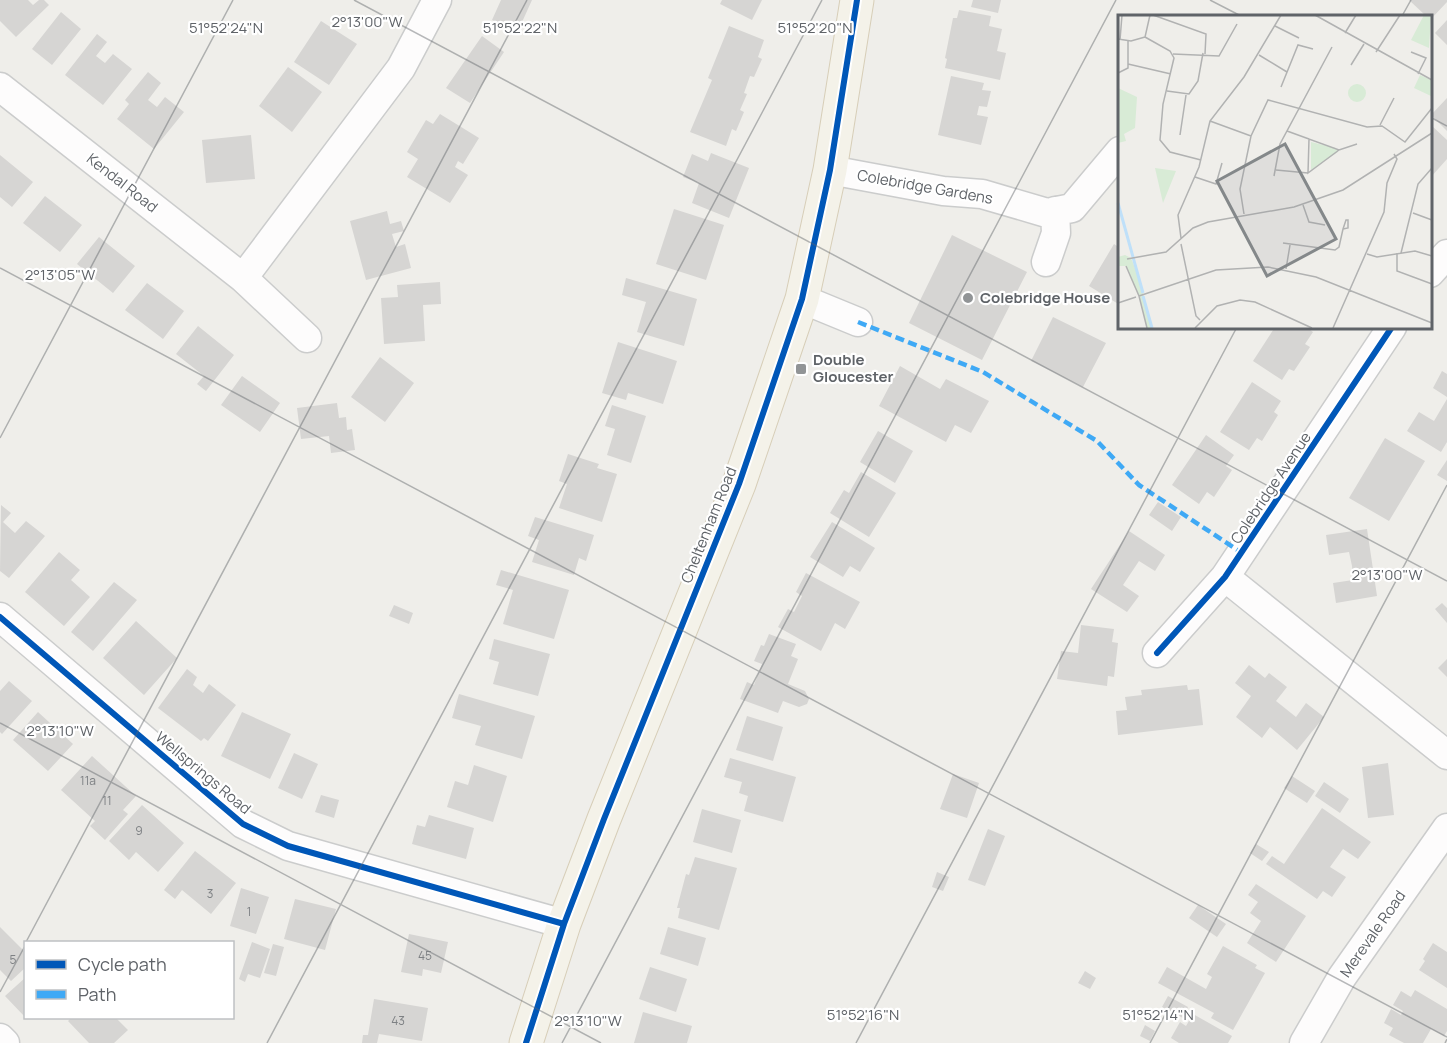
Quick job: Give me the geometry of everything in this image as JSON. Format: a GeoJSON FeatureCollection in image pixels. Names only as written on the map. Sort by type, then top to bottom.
{"type":"FeatureCollection","features":[{"type":"Feature","properties":{"kind":"main road","name":"Cheltenham Road"},"geometry":{"type":"LineString","coordinates":[[526,1043],[564,924],[739,484],[802,299],[830,170],[857,0]]}},
{"type":"Feature","properties":{"kind":"street"},"geometry":{"type":"LineString","coordinates":[[243,278],[401,68],[436,0]]}},
{"type":"Feature","properties":{"kind":"street","name":"Kendal Road"},"geometry":{"type":"LineString","coordinates":[[0,87],[243,278],[307,338]]}},
{"type":"Feature","properties":{"kind":"street"},"geometry":{"type":"LineString","coordinates":[[1046,262],[1056,233],[1055,211],[1072,208],[1118,153]]}},
{"type":"Feature","properties":{"kind":"street","name":"Colebridge Gardens"},"geometry":{"type":"LineString","coordinates":[[830,170],[944,191],[982,194],[1047,213],[1055,211]]}},
{"type":"Feature","properties":{"kind":"street"},"geometry":{"type":"LineString","coordinates":[[1432,272],[1447,254]]}},
{"type":"Feature","properties":{"kind":"street"},"geometry":{"type":"LineString","coordinates":[[802,299],[858,322]]}},
{"type":"Feature","properties":{"kind":"street","name":"Colebridge Avenue"},"geometry":{"type":"LineString","coordinates":[[1157,653],[1225,577],[1391,328]]}},
{"type":"Feature","properties":{"kind":"street"},"geometry":{"type":"LineString","coordinates":[[1225,577],[1447,755]]}},
{"type":"Feature","properties":{"kind":"street","name":"Wellsprings Road"},"geometry":{"type":"LineString","coordinates":[[0,617],[243,824],[288,846],[564,924]]}},
{"type":"Feature","properties":{"kind":"street","name":"Merevale Road"},"geometry":{"type":"LineString","coordinates":[[1304,1043],[1342,977],[1447,828]]}},
{"type":"Feature","properties":{"kind":"street"},"geometry":{"type":"LineString","coordinates":[[0,1038],[5,1043]]}},
{"type":"Feature","properties":{"kind":"building"},"geometry":{"type":"Polygon","coordinates":[[[0,0],[28,0],[33,5],[39,0],[44,0],[49,5],[16,37],[0,21],[0,0]]]}},
{"type":"Feature","properties":{"kind":"building"},"geometry":{"type":"Polygon","coordinates":[[[501,0],[532,0],[518,31],[492,20],[501,0]]]}},
{"type":"Feature","properties":{"kind":"building"},"geometry":{"type":"Polygon","coordinates":[[[722,0],[762,0],[752,20],[720,4],[722,0]]]}},
{"type":"Feature","properties":{"kind":"building"},"geometry":{"type":"Polygon","coordinates":[[[973,0],[1001,0],[998,13],[971,7],[973,0]]]}},
{"type":"Feature","properties":{"kind":"building"},"geometry":{"type":"Polygon","coordinates":[[[1409,0],[1447,0],[1432,18],[1432,15],[1425,15],[1409,0]]]}},
{"type":"Feature","properties":{"kind":"building"},"geometry":{"type":"Polygon","coordinates":[[[959,10],[991,16],[989,26],[1002,29],[997,51],[1006,53],[1000,80],[945,68],[953,18],[957,18],[959,10]]]}},
{"type":"Feature","properties":{"kind":"building"},"geometry":{"type":"Polygon","coordinates":[[[61,12],[81,29],[52,65],[32,49],[61,12]]]}},
{"type":"Feature","properties":{"kind":"building"},"geometry":{"type":"Polygon","coordinates":[[[1447,20],[1447,45],[1435,33],[1447,20]]]}},
{"type":"Feature","properties":{"kind":"building"},"geometry":{"type":"Polygon","coordinates":[[[321,21],[357,44],[329,85],[294,62],[321,21]]]}},
{"type":"Feature","properties":{"kind":"building"},"geometry":{"type":"Polygon","coordinates":[[[729,26],[764,40],[758,57],[762,59],[754,77],[750,76],[744,93],[747,94],[740,110],[744,112],[736,131],[732,129],[726,146],[690,132],[712,80],[708,78],[729,26]]]}},
{"type":"Feature","properties":{"kind":"building"},"geometry":{"type":"Polygon","coordinates":[[[97,34],[107,42],[96,56],[105,63],[113,54],[132,69],[103,105],[65,75],[97,34]]]}},
{"type":"Feature","properties":{"kind":"building"},"geometry":{"type":"Polygon","coordinates":[[[482,36],[504,52],[470,103],[446,88],[482,36]]]}},
{"type":"Feature","properties":{"kind":"building"},"geometry":{"type":"Polygon","coordinates":[[[288,67],[322,92],[292,132],[259,106],[288,67]]]}},
{"type":"Feature","properties":{"kind":"building"},"geometry":{"type":"Polygon","coordinates":[[[148,72],[161,83],[148,100],[157,107],[165,97],[184,112],[154,149],[117,119],[129,104],[125,100],[148,72]]]}},
{"type":"Feature","properties":{"kind":"building"},"geometry":{"type":"Polygon","coordinates":[[[951,76],[984,83],[982,90],[991,91],[987,107],[979,106],[977,115],[988,117],[981,145],[938,135],[951,76]]]}},
{"type":"Feature","properties":{"kind":"building"},"geometry":{"type":"Polygon","coordinates":[[[1447,98],[1447,131],[1432,116],[1447,98]]]}},
{"type":"Feature","properties":{"kind":"building"},"geometry":{"type":"Polygon","coordinates":[[[440,114],[479,138],[463,164],[458,161],[455,167],[468,175],[450,203],[407,177],[418,159],[407,152],[426,120],[433,124],[440,114]]]}},
{"type":"Feature","properties":{"kind":"building"},"geometry":{"type":"Polygon","coordinates":[[[1432,126],[1447,140],[1447,159],[1432,176],[1432,126]]]}},
{"type":"Feature","properties":{"kind":"building"},"geometry":{"type":"Polygon","coordinates":[[[251,135],[255,179],[206,183],[202,140],[251,135]]]}},
{"type":"Feature","properties":{"kind":"building"},"geometry":{"type":"Polygon","coordinates":[[[711,153],[749,168],[729,218],[692,203],[699,183],[683,177],[692,154],[708,161],[711,153]]]}},
{"type":"Feature","properties":{"kind":"building"},"geometry":{"type":"Polygon","coordinates":[[[0,155],[33,182],[12,207],[0,197],[0,155]]]}},
{"type":"Feature","properties":{"kind":"building"},"geometry":{"type":"Polygon","coordinates":[[[45,196],[82,225],[60,252],[23,223],[45,196]]]}},
{"type":"Feature","properties":{"kind":"building"},"geometry":{"type":"Polygon","coordinates":[[[674,209],[724,225],[706,280],[656,264],[674,209]]]}},
{"type":"Feature","properties":{"kind":"building"},"geometry":{"type":"Polygon","coordinates":[[[387,211],[390,224],[401,221],[404,231],[392,234],[396,247],[405,244],[411,268],[366,280],[350,221],[387,211]]]}},
{"type":"Feature","properties":{"kind":"building","name":"Colebridge House"},"geometry":{"type":"Polygon","coordinates":[[[952,235],[1027,272],[982,360],[909,323],[952,235]]]}},
{"type":"Feature","properties":{"kind":"building"},"geometry":{"type":"Polygon","coordinates":[[[99,237],[135,266],[113,293],[77,264],[99,237]]]}},
{"type":"Feature","properties":{"kind":"building"},"geometry":{"type":"Polygon","coordinates":[[[1114,244],[1118,247],[1118,304],[1089,286],[1114,244]]]}},
{"type":"Feature","properties":{"kind":"building"},"geometry":{"type":"Polygon","coordinates":[[[626,278],[697,299],[684,346],[637,332],[646,302],[622,295],[626,278]]]}},
{"type":"Feature","properties":{"kind":"building"},"geometry":{"type":"Polygon","coordinates":[[[440,282],[441,304],[423,305],[425,341],[384,344],[381,298],[398,297],[397,285],[440,282]]]}},
{"type":"Feature","properties":{"kind":"building"},"geometry":{"type":"Polygon","coordinates":[[[147,283],[184,311],[163,339],[125,310],[147,283]]]}},
{"type":"Feature","properties":{"kind":"building"},"geometry":{"type":"Polygon","coordinates":[[[1053,317],[1106,343],[1083,387],[1031,361],[1053,317]]]}},
{"type":"Feature","properties":{"kind":"building"},"geometry":{"type":"Polygon","coordinates":[[[198,326],[234,355],[206,391],[197,384],[204,376],[176,354],[198,326]]]}},
{"type":"Feature","properties":{"kind":"building"},"geometry":{"type":"Polygon","coordinates":[[[1274,328],[1307,328],[1313,332],[1305,344],[1310,347],[1294,371],[1289,369],[1282,380],[1253,361],[1274,328]]]}},
{"type":"Feature","properties":{"kind":"building"},"geometry":{"type":"Polygon","coordinates":[[[618,342],[677,361],[663,404],[628,393],[626,400],[602,393],[618,342]]]}},
{"type":"Feature","properties":{"kind":"building"},"geometry":{"type":"Polygon","coordinates":[[[380,357],[414,383],[385,422],[351,397],[380,357]]]}},
{"type":"Feature","properties":{"kind":"building"},"geometry":{"type":"Polygon","coordinates":[[[900,366],[940,389],[946,379],[989,401],[971,433],[955,425],[946,442],[879,406],[900,366]]]}},
{"type":"Feature","properties":{"kind":"building"},"geometry":{"type":"Polygon","coordinates":[[[1442,371],[1447,374],[1447,397],[1433,388],[1442,371]]]}},
{"type":"Feature","properties":{"kind":"building"},"geometry":{"type":"Polygon","coordinates":[[[242,376],[280,403],[260,432],[221,405],[242,376]]]}},
{"type":"Feature","properties":{"kind":"building"},"geometry":{"type":"Polygon","coordinates":[[[1252,382],[1281,401],[1274,412],[1278,415],[1262,441],[1257,438],[1249,450],[1220,432],[1252,382]]]}},
{"type":"Feature","properties":{"kind":"building"},"geometry":{"type":"Polygon","coordinates":[[[1447,399],[1447,442],[1441,452],[1407,431],[1419,412],[1434,421],[1447,399]]]}},
{"type":"Feature","properties":{"kind":"building"},"geometry":{"type":"Polygon","coordinates":[[[337,403],[339,418],[346,417],[347,430],[352,429],[355,450],[331,453],[329,436],[301,439],[297,408],[337,403]]]}},
{"type":"Feature","properties":{"kind":"building"},"geometry":{"type":"Polygon","coordinates":[[[612,405],[646,416],[631,463],[607,455],[615,429],[605,426],[612,405]]]}},
{"type":"Feature","properties":{"kind":"building"},"geometry":{"type":"Polygon","coordinates":[[[878,431],[913,451],[895,483],[860,462],[878,431]]]}},
{"type":"Feature","properties":{"kind":"building"},"geometry":{"type":"Polygon","coordinates":[[[1206,435],[1234,455],[1226,466],[1232,470],[1214,497],[1207,492],[1199,504],[1172,485],[1206,435]]]}},
{"type":"Feature","properties":{"kind":"building"},"geometry":{"type":"Polygon","coordinates":[[[1385,438],[1425,461],[1389,521],[1349,498],[1385,438]]]}},
{"type":"Feature","properties":{"kind":"building"},"geometry":{"type":"Polygon","coordinates":[[[568,454],[599,464],[597,468],[617,474],[602,522],[559,508],[567,484],[559,481],[568,454]]]}},
{"type":"Feature","properties":{"kind":"building"},"geometry":{"type":"Polygon","coordinates":[[[1447,460],[1447,481],[1437,475],[1447,460]]]}},
{"type":"Feature","properties":{"kind":"building"},"geometry":{"type":"Polygon","coordinates":[[[861,472],[896,493],[869,537],[830,513],[844,490],[849,493],[861,472]]]}},
{"type":"Feature","properties":{"kind":"building"},"geometry":{"type":"Polygon","coordinates":[[[1158,502],[1181,517],[1172,531],[1149,515],[1158,502]]]}},
{"type":"Feature","properties":{"kind":"building"},"geometry":{"type":"Polygon","coordinates":[[[1,505],[11,513],[3,522],[15,533],[26,521],[45,536],[9,578],[0,571],[1,505]]]}},
{"type":"Feature","properties":{"kind":"building"},"geometry":{"type":"Polygon","coordinates":[[[535,517],[594,535],[586,561],[579,558],[574,575],[532,562],[539,540],[528,536],[535,517]]]}},
{"type":"Feature","properties":{"kind":"building"},"geometry":{"type":"Polygon","coordinates":[[[832,522],[875,548],[860,572],[850,566],[843,577],[810,557],[832,522]]]}},
{"type":"Feature","properties":{"kind":"building"},"geometry":{"type":"Polygon","coordinates":[[[1367,529],[1377,596],[1336,603],[1333,583],[1353,580],[1352,566],[1349,552],[1329,555],[1326,535],[1367,529]]]}},
{"type":"Feature","properties":{"kind":"building"},"geometry":{"type":"Polygon","coordinates":[[[1129,531],[1165,555],[1155,571],[1139,561],[1123,585],[1139,596],[1127,612],[1091,589],[1129,531]]]}},
{"type":"Feature","properties":{"kind":"building"},"geometry":{"type":"Polygon","coordinates":[[[59,552],[80,570],[71,580],[90,597],[64,626],[25,592],[59,552]]]}},
{"type":"Feature","properties":{"kind":"building"},"geometry":{"type":"Polygon","coordinates":[[[501,570],[569,590],[554,639],[503,624],[513,590],[496,585],[501,570]]]}},
{"type":"Feature","properties":{"kind":"building"},"geometry":{"type":"Polygon","coordinates":[[[806,573],[860,602],[845,629],[835,623],[821,651],[778,627],[788,609],[794,612],[802,596],[796,592],[806,573]]]}},
{"type":"Feature","properties":{"kind":"building"},"geometry":{"type":"Polygon","coordinates":[[[114,582],[137,600],[93,651],[71,632],[114,582]]]}},
{"type":"Feature","properties":{"kind":"building"},"geometry":{"type":"Polygon","coordinates":[[[1442,603],[1447,608],[1447,623],[1435,609],[1442,603]]]}},
{"type":"Feature","properties":{"kind":"building"},"geometry":{"type":"Polygon","coordinates":[[[394,605],[413,613],[409,624],[389,616],[394,605]]]}},
{"type":"Feature","properties":{"kind":"building"},"geometry":{"type":"Polygon","coordinates":[[[136,621],[177,658],[144,695],[103,658],[136,621]]]}},
{"type":"Feature","properties":{"kind":"building"},"geometry":{"type":"Polygon","coordinates":[[[1081,625],[1114,629],[1112,642],[1118,643],[1114,677],[1108,676],[1107,686],[1057,679],[1061,651],[1078,653],[1081,625]]]}},
{"type":"Feature","properties":{"kind":"building"},"geometry":{"type":"Polygon","coordinates":[[[769,634],[796,644],[791,656],[798,659],[788,684],[805,691],[809,699],[807,704],[799,707],[783,701],[778,713],[740,699],[747,682],[754,685],[762,664],[754,661],[769,634]]]}},
{"type":"Feature","properties":{"kind":"building"},"geometry":{"type":"Polygon","coordinates":[[[494,639],[550,654],[538,696],[493,684],[499,662],[489,659],[494,639]]]}},
{"type":"Feature","properties":{"kind":"building"},"geometry":{"type":"Polygon","coordinates":[[[1447,659],[1447,677],[1438,668],[1447,659]]]}},
{"type":"Feature","properties":{"kind":"building"},"geometry":{"type":"Polygon","coordinates":[[[1249,665],[1265,678],[1269,673],[1287,687],[1276,701],[1296,717],[1306,703],[1324,717],[1297,750],[1270,727],[1262,738],[1236,717],[1251,696],[1235,683],[1249,665]]]}},
{"type":"Feature","properties":{"kind":"building"},"geometry":{"type":"Polygon","coordinates":[[[187,669],[197,677],[193,685],[203,693],[209,684],[236,705],[208,741],[204,738],[201,741],[158,708],[187,669]]]}},
{"type":"Feature","properties":{"kind":"building"},"geometry":{"type":"Polygon","coordinates":[[[9,681],[32,701],[2,734],[0,732],[0,691],[9,681]]]}},
{"type":"Feature","properties":{"kind":"building"},"geometry":{"type":"Polygon","coordinates":[[[1187,685],[1188,690],[1199,689],[1203,725],[1118,735],[1116,711],[1127,710],[1125,697],[1142,695],[1141,690],[1187,685]]]}},
{"type":"Feature","properties":{"kind":"building"},"geometry":{"type":"Polygon","coordinates":[[[459,694],[535,716],[522,759],[475,745],[481,726],[452,718],[459,694]]]}},
{"type":"Feature","properties":{"kind":"building"},"geometry":{"type":"Polygon","coordinates":[[[38,712],[73,744],[48,771],[13,740],[38,712]]]}},
{"type":"Feature","properties":{"kind":"building"},"geometry":{"type":"Polygon","coordinates":[[[242,712],[291,734],[270,779],[221,756],[242,712]]]}},
{"type":"Feature","properties":{"kind":"building"},"geometry":{"type":"Polygon","coordinates":[[[747,716],[783,727],[773,761],[736,750],[747,716]]]}},
{"type":"Feature","properties":{"kind":"building"},"geometry":{"type":"Polygon","coordinates":[[[294,753],[318,764],[302,799],[278,788],[294,753]]]}},
{"type":"Feature","properties":{"kind":"building"},"geometry":{"type":"Polygon","coordinates":[[[92,756],[136,796],[123,810],[128,814],[105,840],[90,826],[95,821],[61,790],[92,756]]]}},
{"type":"Feature","properties":{"kind":"building"},"geometry":{"type":"Polygon","coordinates":[[[730,758],[796,777],[783,822],[744,811],[748,796],[739,793],[742,782],[724,777],[730,758]]]}},
{"type":"Feature","properties":{"kind":"building"},"geometry":{"type":"Polygon","coordinates":[[[1388,763],[1394,815],[1368,818],[1362,767],[1388,763]]]}},
{"type":"Feature","properties":{"kind":"building"},"geometry":{"type":"Polygon","coordinates":[[[474,765],[507,776],[493,822],[447,807],[455,781],[468,785],[474,765]]]}},
{"type":"Feature","properties":{"kind":"building"},"geometry":{"type":"Polygon","coordinates":[[[953,774],[979,783],[967,818],[940,809],[953,774]]]}},
{"type":"Feature","properties":{"kind":"building"},"geometry":{"type":"Polygon","coordinates":[[[1292,776],[1315,791],[1307,803],[1284,788],[1292,776]]]}},
{"type":"Feature","properties":{"kind":"building"},"geometry":{"type":"Polygon","coordinates":[[[1324,782],[1349,799],[1340,813],[1315,796],[1324,782]]]}},
{"type":"Feature","properties":{"kind":"building"},"geometry":{"type":"Polygon","coordinates":[[[321,795],[339,800],[334,818],[315,812],[321,795]]]}},
{"type":"Feature","properties":{"kind":"building"},"geometry":{"type":"Polygon","coordinates":[[[142,805],[184,843],[158,872],[136,852],[129,860],[109,841],[142,805]]]}},
{"type":"Feature","properties":{"kind":"building"},"geometry":{"type":"Polygon","coordinates":[[[1322,808],[1371,842],[1358,859],[1343,849],[1330,867],[1346,877],[1332,897],[1323,891],[1317,899],[1266,864],[1272,856],[1284,864],[1322,808]]]}},
{"type":"Feature","properties":{"kind":"building"},"geometry":{"type":"Polygon","coordinates":[[[702,809],[741,820],[732,853],[693,842],[702,809]]]}},
{"type":"Feature","properties":{"kind":"building"},"geometry":{"type":"Polygon","coordinates":[[[429,815],[474,828],[466,859],[412,844],[417,825],[425,827],[429,815]]]}},
{"type":"Feature","properties":{"kind":"building"},"geometry":{"type":"Polygon","coordinates":[[[988,829],[1005,836],[985,886],[968,880],[988,829]]]}},
{"type":"Feature","properties":{"kind":"building"},"geometry":{"type":"Polygon","coordinates":[[[1256,844],[1269,852],[1262,861],[1250,853],[1256,844]]]}},
{"type":"Feature","properties":{"kind":"building"},"geometry":{"type":"Polygon","coordinates":[[[195,851],[236,883],[211,914],[182,890],[175,899],[164,890],[195,851]]]}},
{"type":"Feature","properties":{"kind":"building"},"geometry":{"type":"Polygon","coordinates":[[[695,857],[737,868],[719,930],[678,918],[680,908],[677,908],[686,874],[689,875],[695,857]]]}},
{"type":"Feature","properties":{"kind":"building"},"geometry":{"type":"Polygon","coordinates":[[[937,872],[949,877],[943,891],[932,887],[937,872]]]}},
{"type":"Feature","properties":{"kind":"building"},"geometry":{"type":"Polygon","coordinates":[[[1256,884],[1306,916],[1276,962],[1247,943],[1261,921],[1250,913],[1258,902],[1248,895],[1256,884]]]}},
{"type":"Feature","properties":{"kind":"building"},"geometry":{"type":"Polygon","coordinates":[[[241,888],[269,897],[256,934],[230,926],[241,888]]]}},
{"type":"Feature","properties":{"kind":"building"},"geometry":{"type":"Polygon","coordinates":[[[295,899],[336,909],[325,950],[284,939],[295,899]]]}},
{"type":"Feature","properties":{"kind":"building"},"geometry":{"type":"Polygon","coordinates":[[[1198,905],[1226,924],[1217,937],[1189,918],[1198,905]]]}},
{"type":"Feature","properties":{"kind":"building"},"geometry":{"type":"Polygon","coordinates":[[[0,927],[24,951],[24,969],[11,981],[0,970],[0,927]]]}},
{"type":"Feature","properties":{"kind":"building"},"geometry":{"type":"Polygon","coordinates":[[[668,927],[706,938],[698,966],[660,954],[668,927]]]}},
{"type":"Feature","properties":{"kind":"building"},"geometry":{"type":"Polygon","coordinates":[[[409,934],[448,942],[441,973],[423,969],[422,976],[401,972],[409,934]]]}},
{"type":"Feature","properties":{"kind":"building"},"geometry":{"type":"Polygon","coordinates":[[[252,942],[270,949],[260,978],[248,974],[245,982],[239,979],[252,942]]]}},
{"type":"Feature","properties":{"kind":"building"},"geometry":{"type":"Polygon","coordinates":[[[1433,943],[1447,952],[1447,988],[1419,970],[1433,943]]]}},
{"type":"Feature","properties":{"kind":"building"},"geometry":{"type":"Polygon","coordinates":[[[273,944],[284,947],[276,976],[264,973],[273,944]]]}},
{"type":"Feature","properties":{"kind":"building"},"geometry":{"type":"Polygon","coordinates":[[[1223,946],[1257,965],[1255,968],[1265,973],[1233,1030],[1211,1018],[1214,1013],[1158,983],[1167,967],[1206,989],[1212,977],[1207,974],[1223,946]]]}},
{"type":"Feature","properties":{"kind":"building"},"geometry":{"type":"Polygon","coordinates":[[[650,967],[687,979],[676,1012],[639,999],[650,967]]]}},
{"type":"Feature","properties":{"kind":"building"},"geometry":{"type":"Polygon","coordinates":[[[1085,971],[1096,978],[1090,989],[1078,983],[1085,971]]]}},
{"type":"Feature","properties":{"kind":"building"},"geometry":{"type":"Polygon","coordinates":[[[24,979],[24,1016],[5,996],[24,979]]]}},
{"type":"Feature","properties":{"kind":"building"},"geometry":{"type":"Polygon","coordinates":[[[1415,990],[1447,1009],[1447,1031],[1444,1036],[1431,1029],[1423,1043],[1404,1043],[1389,1035],[1393,1028],[1384,1023],[1391,1009],[1401,1015],[1403,1011],[1393,1005],[1401,991],[1411,997],[1415,990]]]}},
{"type":"Feature","properties":{"kind":"building"},"geometry":{"type":"Polygon","coordinates":[[[1168,996],[1188,1007],[1183,1018],[1162,1007],[1168,996]]]}},
{"type":"Feature","properties":{"kind":"building"},"geometry":{"type":"Polygon","coordinates":[[[374,999],[428,1008],[422,1041],[379,1034],[377,1043],[362,1043],[363,1035],[368,1035],[374,999]]]}},
{"type":"Feature","properties":{"kind":"building"},"geometry":{"type":"Polygon","coordinates":[[[643,1012],[692,1026],[687,1043],[634,1043],[643,1012]]]}},
{"type":"Feature","properties":{"kind":"building"},"geometry":{"type":"Polygon","coordinates":[[[1193,1014],[1232,1036],[1228,1043],[1179,1043],[1171,1038],[1180,1022],[1186,1026],[1193,1014]]]}},
{"type":"Feature","properties":{"kind":"building"},"geometry":{"type":"Polygon","coordinates":[[[70,1019],[117,1019],[128,1030],[114,1043],[89,1043],[68,1021],[70,1019]]]}},
{"type":"Feature","properties":{"kind":"building"},"geometry":{"type":"Polygon","coordinates":[[[1145,1025],[1155,1031],[1150,1041],[1140,1036],[1145,1025]]]}},
{"type":"Feature","properties":{"kind":"marked path"},"geometry":{"type":"LineString","coordinates":[[858,322],[983,372],[1097,441],[1139,485],[1242,553]]}},
{"type":"Feature","properties":{"kind":"cycle path"},"geometry":{"type":"LineString","coordinates":[[526,1043],[564,924],[739,484],[802,299],[830,170],[857,0]]}},
{"type":"Feature","properties":{"kind":"cycle path"},"geometry":{"type":"LineString","coordinates":[[1157,653],[1225,577],[1391,328]]}},
{"type":"Feature","properties":{"kind":"cycle path"},"geometry":{"type":"LineString","coordinates":[[0,617],[243,824],[288,846],[564,924]]}},
{"type":"Feature","properties":{"kind":"place","name":"Colebridge House"},"geometry":{"type":"Point","coordinates":[968,298]}},
{"type":"Feature","properties":{"kind":"place","name":"Double Gloucester"},"geometry":{"type":"Point","coordinates":[801,369]}}]}
